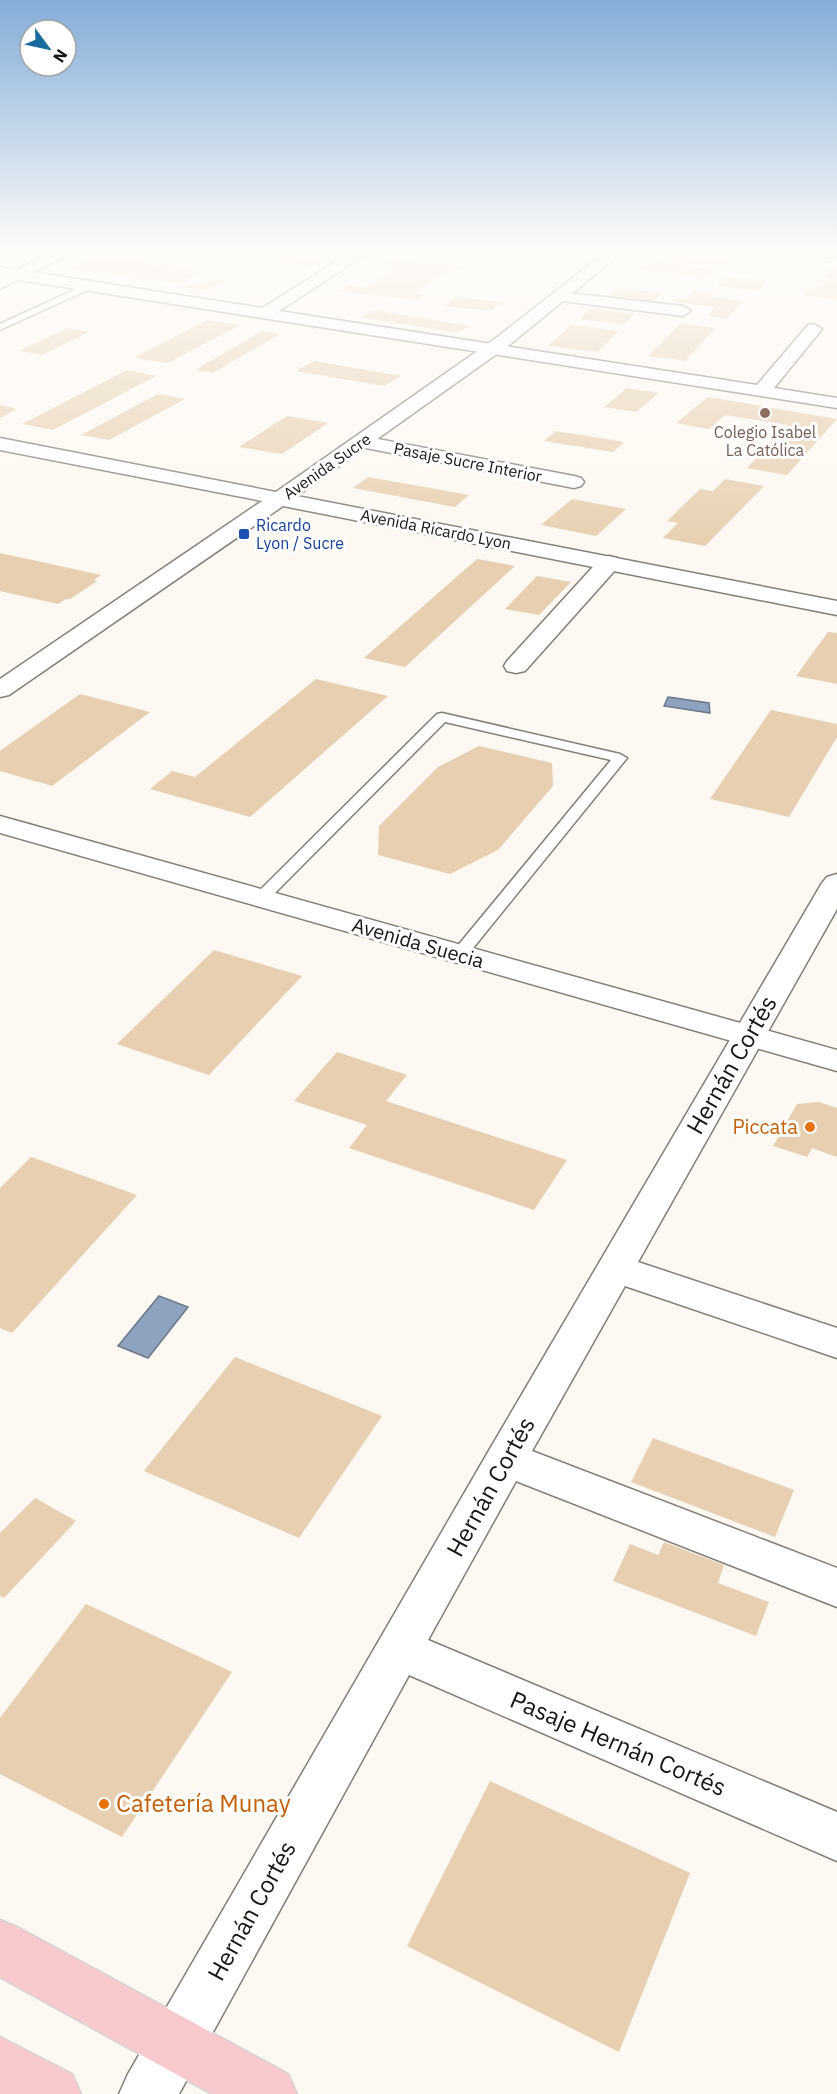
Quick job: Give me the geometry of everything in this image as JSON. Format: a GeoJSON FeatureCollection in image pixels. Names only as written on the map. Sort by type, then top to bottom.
{"type":"FeatureCollection","features":[{"type":"Feature","properties":{"kind":"main road"},"geometry":{"type":"LineString","coordinates":[[0,1947],[268,2094]]}},
{"type":"Feature","properties":{"kind":"main road"},"geometry":{"type":"LineString","coordinates":[[0,2065],[52,2094]]}},
{"type":"Feature","properties":{"kind":"street","name":"Avenida Sucre"},"geometry":{"type":"LineString","coordinates":[[0,690],[281,499],[492,349]]}},
{"type":"Feature","properties":{"kind":"street"},"geometry":{"type":"LineString","coordinates":[[498,349],[837,403]]}},
{"type":"Feature","properties":{"kind":"street"},"geometry":{"type":"LineString","coordinates":[[762,391],[797,349]]}},
{"type":"Feature","properties":{"kind":"street","name":"Pasaje Sucre Interior"},"geometry":{"type":"LineString","coordinates":[[362,442],[574,482]]}},
{"type":"Feature","properties":{"kind":"street","name":"Avenida Ricardo Lyon"},"geometry":{"type":"LineString","coordinates":[[0,444],[837,608]]}},
{"type":"Feature","properties":{"kind":"street"},"geometry":{"type":"LineString","coordinates":[[516,666],[609,563]]}},
{"type":"Feature","properties":{"kind":"street","name":"Avenida Suecia"},"geometry":{"type":"LineString","coordinates":[[0,824],[837,1061]]}},
{"type":"Feature","properties":{"kind":"street","name":"Hernán Cortés"},"geometry":{"type":"LineString","coordinates":[[148,2094],[506,1459],[837,883]]}},
{"type":"Feature","properties":{"kind":"street"},"geometry":{"type":"LineString","coordinates":[[616,1269],[837,1343]]}},
{"type":"Feature","properties":{"kind":"street"},"geometry":{"type":"LineString","coordinates":[[506,1459],[837,1588]]}},
{"type":"Feature","properties":{"kind":"street","name":"Pasaje Hernán Cortés"},"geometry":{"type":"LineString","coordinates":[[400,1649],[837,1837]]}},
{"type":"Feature","properties":{"kind":"lane"},"geometry":{"type":"LineString","coordinates":[[261,898],[442,717],[620,758],[459,954]]}},
{"type":"Feature","properties":{"kind":"water"},"geometry":{"type":"Polygon","coordinates":[[[668,697],[709,703],[710,713],[664,706],[668,697]]]}},
{"type":"Feature","properties":{"kind":"water"},"geometry":{"type":"Polygon","coordinates":[[[159,1296],[188,1307],[148,1358],[118,1346],[159,1296]]]}},
{"type":"Feature","properties":{"kind":"building"},"geometry":{"type":"Polygon","coordinates":[[[24,349],[55,349],[42,355],[19,351],[24,349]]]}},
{"type":"Feature","properties":{"kind":"building"},"geometry":{"type":"Polygon","coordinates":[[[152,349],[195,349],[168,363],[134,358],[152,349]]]}},
{"type":"Feature","properties":{"kind":"building"},"geometry":{"type":"Polygon","coordinates":[[[232,349],[255,349],[213,373],[195,370],[232,349]]]}},
{"type":"Feature","properties":{"kind":"building"},"geometry":{"type":"Polygon","coordinates":[[[570,349],[600,349],[597,352],[570,349]]]}},
{"type":"Feature","properties":{"kind":"building"},"geometry":{"type":"Polygon","coordinates":[[[655,349],[696,349],[685,361],[648,356],[655,349]]]}},
{"type":"Feature","properties":{"kind":"building"},"geometry":{"type":"Polygon","coordinates":[[[314,361],[401,376],[384,386],[296,371],[314,361]]]}},
{"type":"Feature","properties":{"kind":"building"},"geometry":{"type":"Polygon","coordinates":[[[127,370],[156,376],[53,430],[22,424],[127,370]]]}},
{"type":"Feature","properties":{"kind":"building"},"geometry":{"type":"Polygon","coordinates":[[[627,388],[659,393],[636,412],[604,407],[627,388]]]}},
{"type":"Feature","properties":{"kind":"building"},"geometry":{"type":"Polygon","coordinates":[[[158,394],[185,399],[109,440],[81,435],[158,394]]]}},
{"type":"Feature","properties":{"kind":"building"},"geometry":{"type":"Polygon","coordinates":[[[708,397],[837,419],[787,475],[747,468],[788,425],[725,415],[709,429],[676,423],[708,397]]]}},
{"type":"Feature","properties":{"kind":"building"},"geometry":{"type":"Polygon","coordinates":[[[0,405],[17,409],[0,418],[0,405]]]}},
{"type":"Feature","properties":{"kind":"building"},"geometry":{"type":"Polygon","coordinates":[[[287,416],[328,423],[282,454],[239,447],[287,416]]]}},
{"type":"Feature","properties":{"kind":"building"},"geometry":{"type":"Polygon","coordinates":[[[556,431],[624,442],[613,452],[544,441],[556,431]]]}},
{"type":"Feature","properties":{"kind":"building"},"geometry":{"type":"Polygon","coordinates":[[[368,477],[469,495],[455,507],[353,488],[368,477]]]}},
{"type":"Feature","properties":{"kind":"building"},"geometry":{"type":"Polygon","coordinates":[[[725,479],[764,486],[705,546],[663,538],[678,523],[667,521],[700,489],[713,491],[725,479]]]}},
{"type":"Feature","properties":{"kind":"building"},"geometry":{"type":"Polygon","coordinates":[[[572,499],[626,509],[596,536],[541,525],[572,499]]]}},
{"type":"Feature","properties":{"kind":"building"},"geometry":{"type":"Polygon","coordinates":[[[0,553],[101,575],[94,580],[97,581],[58,604],[0,591],[0,553]]]}},
{"type":"Feature","properties":{"kind":"building"},"geometry":{"type":"Polygon","coordinates":[[[477,559],[515,566],[405,667],[364,658],[477,559]]]}},
{"type":"Feature","properties":{"kind":"building"},"geometry":{"type":"Polygon","coordinates":[[[537,576],[571,582],[539,615],[505,609],[537,576]]]}},
{"type":"Feature","properties":{"kind":"building"},"geometry":{"type":"Polygon","coordinates":[[[828,632],[837,633],[837,684],[796,676],[828,632]]]}},
{"type":"Feature","properties":{"kind":"building"},"geometry":{"type":"Polygon","coordinates":[[[316,679],[388,696],[250,817],[150,789],[172,771],[195,777],[316,679]]]}},
{"type":"Feature","properties":{"kind":"building"},"geometry":{"type":"Polygon","coordinates":[[[80,694],[150,712],[52,786],[0,771],[0,751],[80,694]]]}},
{"type":"Feature","properties":{"kind":"building"},"geometry":{"type":"Polygon","coordinates":[[[771,710],[837,724],[837,737],[789,817],[710,799],[771,710]]]}},
{"type":"Feature","properties":{"kind":"building"},"geometry":{"type":"Polygon","coordinates":[[[479,746],[552,763],[553,786],[498,850],[450,874],[378,855],[379,826],[438,767],[479,746]]]}},
{"type":"Feature","properties":{"kind":"building"},"geometry":{"type":"Polygon","coordinates":[[[214,950],[302,976],[209,1075],[117,1044],[214,950]]]}},
{"type":"Feature","properties":{"kind":"building"},"geometry":{"type":"Polygon","coordinates":[[[337,1052],[407,1075],[386,1101],[567,1160],[534,1210],[349,1148],[367,1125],[294,1101],[337,1052]]]}},
{"type":"Feature","properties":{"kind":"building","name":"Piccata"},"geometry":{"type":"Polygon","coordinates":[[[819,1102],[837,1108],[837,1157],[812,1148],[807,1157],[773,1146],[797,1104],[819,1102]]]}},
{"type":"Feature","properties":{"kind":"building"},"geometry":{"type":"Polygon","coordinates":[[[31,1157],[137,1195],[12,1333],[0,1328],[0,1188],[31,1157]]]}},
{"type":"Feature","properties":{"kind":"building"},"geometry":{"type":"Polygon","coordinates":[[[235,1357],[382,1416],[299,1538],[144,1471],[235,1357]]]}},
{"type":"Feature","properties":{"kind":"building"},"geometry":{"type":"Polygon","coordinates":[[[653,1438],[794,1490],[775,1537],[631,1482],[653,1438]]]}},
{"type":"Feature","properties":{"kind":"building"},"geometry":{"type":"Polygon","coordinates":[[[35,1498],[76,1521],[4,1598],[0,1596],[0,1533],[35,1498]]]}},
{"type":"Feature","properties":{"kind":"building"},"geometry":{"type":"Polygon","coordinates":[[[664,1542],[724,1565],[718,1583],[769,1602],[756,1636],[613,1581],[630,1544],[658,1555],[664,1542]]]}},
{"type":"Feature","properties":{"kind":"building"},"geometry":{"type":"Polygon","coordinates":[[[86,1604],[232,1672],[122,1837],[0,1774],[0,1718],[86,1604]]]}},
{"type":"Feature","properties":{"kind":"building"},"geometry":{"type":"Polygon","coordinates":[[[490,1781],[690,1873],[619,2052],[407,1946],[490,1781]]]}},
{"type":"Feature","properties":{"kind":"place","name":"Colegio Isabel La Católica"},"geometry":{"type":"Point","coordinates":[765,413]}},
{"type":"Feature","properties":{"kind":"place","name":"Ricardo Lyon / Sucre"},"geometry":{"type":"Point","coordinates":[244,534]}},
{"type":"Feature","properties":{"kind":"place","name":"Piccata"},"geometry":{"type":"Point","coordinates":[810,1127]}},
{"type":"Feature","properties":{"kind":"place","name":"Cafetería Munay"},"geometry":{"type":"Point","coordinates":[104,1804]}}]}
